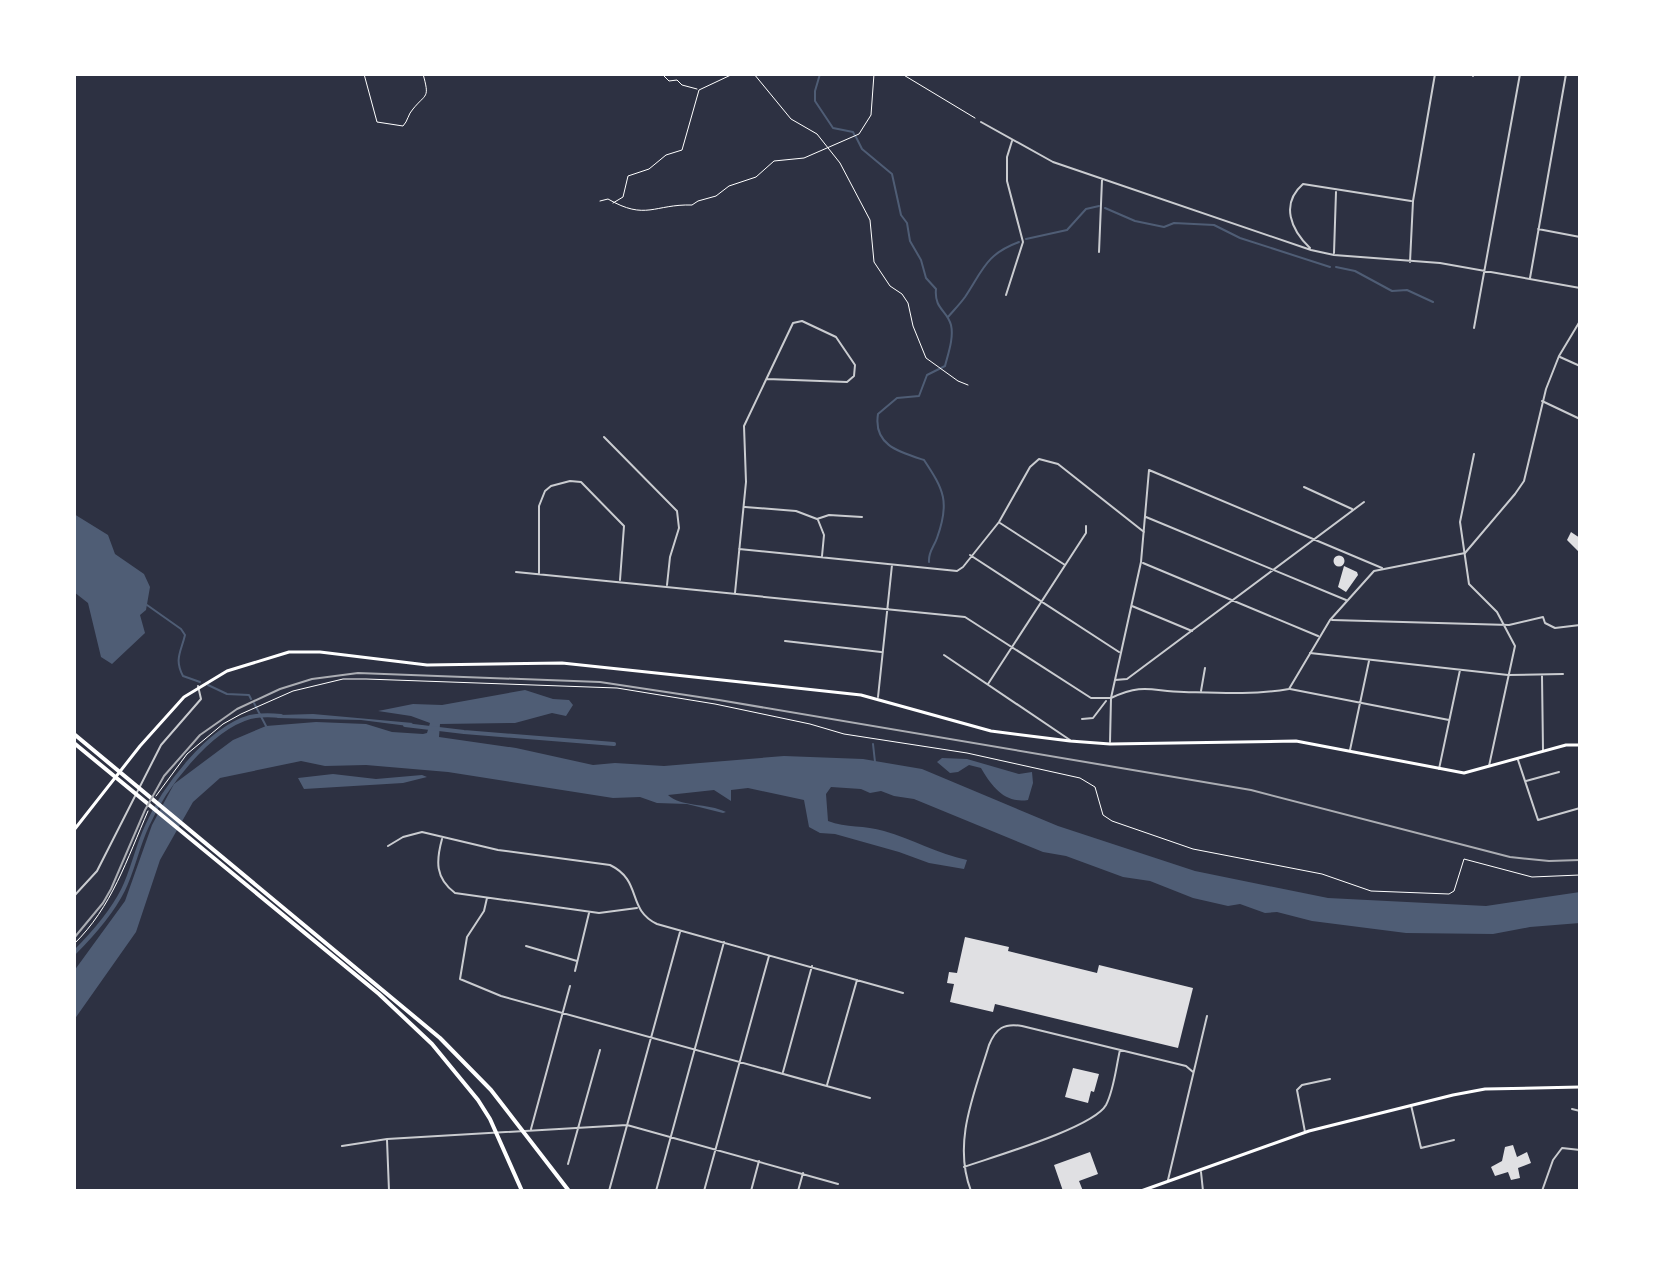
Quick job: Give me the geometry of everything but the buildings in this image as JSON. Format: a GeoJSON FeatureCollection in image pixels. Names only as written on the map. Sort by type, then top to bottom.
{"type":"FeatureCollection","features":[{"type":"Feature","properties":{"kind":"highway"},"geometry":{"type":"LineString","coordinates":[[74,734],[104,763],[258,891],[440,1038],[481,1079],[569,1191]]}},
{"type":"Feature","properties":{"kind":"highway"},"geometry":{"type":"LineString","coordinates":[[74,743],[104,763]]}},
{"type":"Feature","properties":{"kind":"highway"},"geometry":{"type":"LineString","coordinates":[[258,891],[422,1034],[469,1088],[493,1125],[522,1191]]}},
{"type":"Feature","properties":{"kind":"main road"},"geometry":{"type":"LineString","coordinates":[[74,830],[169,711],[198,686],[227,671],[289,652],[427,665],[562,663],[878,698],[991,731],[1070,741],[1110,744],[1296,741],[1464,773],[1543,751],[1580,745]]}},
{"type":"Feature","properties":{"kind":"main road"},"geometry":{"type":"LineString","coordinates":[[1141,1191],[1305,1133],[1474,1090],[1580,1087]]}},
{"type":"Feature","properties":{"kind":"street"},"geometry":{"type":"LineString","coordinates":[[1410,262],[1413,201],[1435,74]]}},
{"type":"Feature","properties":{"kind":"street"},"geometry":{"type":"LineString","coordinates":[[1474,328],[1520,74]]}},
{"type":"Feature","properties":{"kind":"street"},"geometry":{"type":"LineString","coordinates":[[1529,278],[1566,74]]}},
{"type":"Feature","properties":{"kind":"street"},"geometry":{"type":"LineString","coordinates":[[981,122],[1053,162],[1311,250],[1334,255],[1440,263],[1580,288]]}},
{"type":"Feature","properties":{"kind":"street"},"geometry":{"type":"LineString","coordinates":[[1006,295],[1023,242],[1007,181],[1007,157],[1012,140]]}},
{"type":"Feature","properties":{"kind":"street"},"geometry":{"type":"LineString","coordinates":[[1099,252],[1102,179]]}},
{"type":"Feature","properties":{"kind":"street"},"geometry":{"type":"LineString","coordinates":[[1311,250],[1296,235],[1291,223],[1295,192],[1303,184],[1413,201]]}},
{"type":"Feature","properties":{"kind":"street"},"geometry":{"type":"LineString","coordinates":[[1334,255],[1336,191]]}},
{"type":"Feature","properties":{"kind":"street"},"geometry":{"type":"LineString","coordinates":[[1538,229],[1580,237]]}},
{"type":"Feature","properties":{"kind":"street"},"geometry":{"type":"LineString","coordinates":[[735,594],[744,506],[744,426],[793,323],[802,321],[836,337],[855,365],[854,376],[847,382],[767,379]]}},
{"type":"Feature","properties":{"kind":"street"},"geometry":{"type":"LineString","coordinates":[[1289,689],[1330,620],[1374,571],[1465,553],[1524,481],[1542,401],[1559,356],[1580,321]]}},
{"type":"Feature","properties":{"kind":"street"},"geometry":{"type":"LineString","coordinates":[[1559,356],[1580,366]]}},
{"type":"Feature","properties":{"kind":"street"},"geometry":{"type":"LineString","coordinates":[[1542,401],[1580,419]]}},
{"type":"Feature","properties":{"kind":"street"},"geometry":{"type":"LineString","coordinates":[[604,437],[677,511],[679,528],[670,557],[667,586]]}},
{"type":"Feature","properties":{"kind":"street"},"geometry":{"type":"LineString","coordinates":[[1474,454],[1460,522],[1469,584],[1497,612],[1515,646],[1489,767]]}},
{"type":"Feature","properties":{"kind":"street"},"geometry":{"type":"LineString","coordinates":[[739,549],[957,571],[999,522],[1030,467],[1039,459],[1058,464],[1144,533]]}},
{"type":"Feature","properties":{"kind":"street"},"geometry":{"type":"LineString","coordinates":[[1110,744],[1109,699],[1141,562],[1149,470],[1382,568]]}},
{"type":"Feature","properties":{"kind":"street"},"geometry":{"type":"LineString","coordinates":[[539,573],[541,498],[551,486],[576,481],[586,486],[624,526],[620,581]]}},
{"type":"Feature","properties":{"kind":"street"},"geometry":{"type":"LineString","coordinates":[[1304,487],[1353,510]]}},
{"type":"Feature","properties":{"kind":"street"},"geometry":{"type":"LineString","coordinates":[[1113,680],[1127,679],[1364,502]]}},
{"type":"Feature","properties":{"kind":"street"},"geometry":{"type":"LineString","coordinates":[[744,506],[796,511],[817,519],[829,515],[862,517]]}},
{"type":"Feature","properties":{"kind":"street"},"geometry":{"type":"LineString","coordinates":[[1146,517],[1347,600]]}},
{"type":"Feature","properties":{"kind":"street"},"geometry":{"type":"LineString","coordinates":[[817,519],[824,535],[822,558]]}},
{"type":"Feature","properties":{"kind":"street"},"geometry":{"type":"LineString","coordinates":[[999,522],[1066,565]]}},
{"type":"Feature","properties":{"kind":"street"},"geometry":{"type":"LineString","coordinates":[[988,684],[1086,533],[1086,526]]}},
{"type":"Feature","properties":{"kind":"street"},"geometry":{"type":"LineString","coordinates":[[970,555],[1120,653]]}},
{"type":"Feature","properties":{"kind":"street"},"geometry":{"type":"LineString","coordinates":[[1141,562],[1319,636]]}},
{"type":"Feature","properties":{"kind":"street"},"geometry":{"type":"LineString","coordinates":[[878,698],[892,565]]}},
{"type":"Feature","properties":{"kind":"street"},"geometry":{"type":"LineString","coordinates":[[516,572],[965,617],[1091,698],[1109,699],[1149,686],[1200,692],[1263,693],[1289,689],[1449,720]]}},
{"type":"Feature","properties":{"kind":"street"},"geometry":{"type":"LineString","coordinates":[[1131,605],[1192,631]]}},
{"type":"Feature","properties":{"kind":"street"},"geometry":{"type":"LineString","coordinates":[[1330,620],[1509,625],[1543,617],[1550,627],[1580,625]]}},
{"type":"Feature","properties":{"kind":"street"},"geometry":{"type":"LineString","coordinates":[[785,641],[883,652]]}},
{"type":"Feature","properties":{"kind":"street"},"geometry":{"type":"LineString","coordinates":[[1310,653],[1508,675],[1563,674]]}},
{"type":"Feature","properties":{"kind":"street"},"geometry":{"type":"LineString","coordinates":[[944,655],[1070,741]]}},
{"type":"Feature","properties":{"kind":"street"},"geometry":{"type":"LineString","coordinates":[[1350,750],[1369,660]]}},
{"type":"Feature","properties":{"kind":"street"},"geometry":{"type":"LineString","coordinates":[[1200,692],[1205,668]]}},
{"type":"Feature","properties":{"kind":"street"},"geometry":{"type":"LineString","coordinates":[[1439,769],[1460,668]]}},
{"type":"Feature","properties":{"kind":"street"},"geometry":{"type":"LineString","coordinates":[[1542,675],[1543,751]]}},
{"type":"Feature","properties":{"kind":"street"},"geometry":{"type":"LineString","coordinates":[[74,896],[97,871],[161,745],[199,702],[202,694],[198,686]]}},
{"type":"Feature","properties":{"kind":"street"},"geometry":{"type":"LineString","coordinates":[[1082,719],[1093,718],[1109,699]]}},
{"type":"Feature","properties":{"kind":"street"},"geometry":{"type":"LineString","coordinates":[[1518,758],[1538,820],[1580,808]]}},
{"type":"Feature","properties":{"kind":"street"},"geometry":{"type":"LineString","coordinates":[[1525,781],[1559,772]]}},
{"type":"Feature","properties":{"kind":"street"},"geometry":{"type":"LineString","coordinates":[[388,846],[403,837],[422,832],[498,850],[610,865],[630,881],[638,907],[652,922],[903,993]]}},
{"type":"Feature","properties":{"kind":"street"},"geometry":{"type":"LineString","coordinates":[[443,838],[436,864],[445,886],[455,893],[589,912],[607,913],[638,907]]}},
{"type":"Feature","properties":{"kind":"street"},"geometry":{"type":"LineString","coordinates":[[487,898],[484,911],[467,937],[460,979],[501,996],[870,1098]]}},
{"type":"Feature","properties":{"kind":"street"},"geometry":{"type":"LineString","coordinates":[[575,971],[589,912]]}},
{"type":"Feature","properties":{"kind":"street"},"geometry":{"type":"LineString","coordinates":[[609,1191],[681,931]]}},
{"type":"Feature","properties":{"kind":"street"},"geometry":{"type":"LineString","coordinates":[[656,1191],[724,942]]}},
{"type":"Feature","properties":{"kind":"street"},"geometry":{"type":"LineString","coordinates":[[526,946],[578,961]]}},
{"type":"Feature","properties":{"kind":"street"},"geometry":{"type":"LineString","coordinates":[[704,1191],[769,955]]}},
{"type":"Feature","properties":{"kind":"street"},"geometry":{"type":"LineString","coordinates":[[783,1073],[812,966]]}},
{"type":"Feature","properties":{"kind":"street"},"geometry":{"type":"LineString","coordinates":[[827,1086],[857,980]]}},
{"type":"Feature","properties":{"kind":"street"},"geometry":{"type":"LineString","coordinates":[[531,1130],[570,986]]}},
{"type":"Feature","properties":{"kind":"street"},"geometry":{"type":"LineString","coordinates":[[1168,1181],[1207,1016]]}},
{"type":"Feature","properties":{"kind":"street"},"geometry":{"type":"LineString","coordinates":[[971,1191],[963,1167],[966,1125],[989,1045],[999,1029],[1007,1025],[1022,1026],[1186,1066],[1193,1072]]}},
{"type":"Feature","properties":{"kind":"street"},"geometry":{"type":"LineString","coordinates":[[963,1167],[1023,1147],[1094,1117],[1107,1103],[1120,1049]]}},
{"type":"Feature","properties":{"kind":"street"},"geometry":{"type":"LineString","coordinates":[[568,1164],[600,1050]]}},
{"type":"Feature","properties":{"kind":"street"},"geometry":{"type":"LineString","coordinates":[[1305,1133],[1297,1090],[1302,1085],[1330,1079]]}},
{"type":"Feature","properties":{"kind":"street"},"geometry":{"type":"LineString","coordinates":[[1411,1105],[1421,1148],[1454,1140]]}},
{"type":"Feature","properties":{"kind":"street"},"geometry":{"type":"LineString","coordinates":[[1572,1109],[1580,1111]]}},
{"type":"Feature","properties":{"kind":"street"},"geometry":{"type":"LineString","coordinates":[[342,1146],[387,1139],[627,1125],[838,1184]]}},
{"type":"Feature","properties":{"kind":"street"},"geometry":{"type":"LineString","coordinates":[[387,1139],[389,1191]]}},
{"type":"Feature","properties":{"kind":"street"},"geometry":{"type":"LineString","coordinates":[[1542,1191],[1553,1160],[1562,1148],[1580,1150]]}},
{"type":"Feature","properties":{"kind":"street"},"geometry":{"type":"LineString","coordinates":[[751,1191],[759,1161]]}},
{"type":"Feature","properties":{"kind":"street"},"geometry":{"type":"LineString","coordinates":[[1201,1170],[1203,1191]]}},
{"type":"Feature","properties":{"kind":"street"},"geometry":{"type":"LineString","coordinates":[[798,1191],[803,1173]]}},
{"type":"Feature","properties":{"kind":"path"},"geometry":{"type":"LineString","coordinates":[[364,74],[377,122],[403,126],[413,108],[423,101],[426,93],[423,74]]}},
{"type":"Feature","properties":{"kind":"path"},"geometry":{"type":"LineString","coordinates":[[662,74],[669,81],[677,80],[682,85],[699,90],[733,74]]}},
{"type":"Feature","properties":{"kind":"path"},"geometry":{"type":"LineString","coordinates":[[754,74],[791,119],[817,134],[840,163],[870,220],[874,262],[890,286],[902,294],[908,303],[913,326],[926,358],[968,385]]}},
{"type":"Feature","properties":{"kind":"path"},"geometry":{"type":"LineString","coordinates":[[600,201],[608,199],[642,213],[675,204],[692,205],[716,196],[729,186],[756,177],[774,161],[804,158],[852,138],[865,127],[871,115],[874,74]]}},
{"type":"Feature","properties":{"kind":"path"},"geometry":{"type":"LineString","coordinates":[[902,74],[981,122]]}},
{"type":"Feature","properties":{"kind":"path"},"geometry":{"type":"LineString","coordinates":[[613,203],[623,197],[628,176],[649,169],[666,155],[682,150],[699,90]]}},
{"type":"Feature","properties":{"kind":"path"},"geometry":{"type":"LineString","coordinates":[[254,708],[293,691],[343,679],[617,688],[715,704],[844,734],[967,753],[1080,778],[1095,787],[1103,815],[1112,821],[1193,849],[1322,874],[1371,891],[1449,894],[1454,891],[1464,859],[1532,877],[1580,875]]}},
{"type":"Feature","properties":{"kind":"water"},"geometry":{"type":"Polygon","coordinates":[[[74,514],[108,535],[115,554],[144,574],[150,587],[146,610],[140,615],[145,633],[112,664],[101,657],[88,603],[74,592],[74,514]]]}},
{"type":"Feature","properties":{"kind":"water"},"geometry":{"type":"Polygon","coordinates":[[[525,690],[553,699],[569,700],[573,705],[566,716],[552,713],[515,723],[440,724],[439,737],[516,748],[593,765],[664,766],[784,756],[863,759],[922,769],[1058,826],[1195,871],[1328,898],[1486,906],[1580,892],[1580,923],[1493,934],[1406,933],[1312,921],[1277,912],[1265,913],[1240,904],[1228,906],[1193,898],[1150,881],[1123,877],[1066,856],[1043,852],[914,799],[881,791],[870,793],[861,789],[831,787],[826,794],[828,821],[894,834],[967,860],[964,869],[929,863],[835,834],[820,833],[809,827],[804,800],[748,788],[731,790],[731,801],[714,790],[668,795],[673,799],[726,812],[723,813],[687,804],[657,803],[640,797],[613,798],[448,772],[366,765],[325,766],[301,761],[220,778],[193,802],[160,860],[136,932],[74,1020],[74,971],[125,901],[152,825],[174,784],[233,740],[266,726],[316,722],[366,724],[392,732],[423,734],[427,733],[430,723],[411,716],[378,711],[413,704],[442,705],[525,690]]]}},
{"type":"Feature","properties":{"kind":"water"},"geometry":{"type":"Polygon","coordinates":[[[313,714],[413,723],[408,726],[361,720],[277,718],[279,715],[313,714]]]}},
{"type":"Feature","properties":{"kind":"water"},"geometry":{"type":"Polygon","coordinates":[[[942,758],[967,759],[1019,774],[1032,772],[1033,783],[1028,800],[1005,796],[994,787],[981,768],[969,765],[950,773],[937,762],[942,758]]]}},
{"type":"Feature","properties":{"kind":"water"},"geometry":{"type":"Polygon","coordinates":[[[333,774],[376,779],[427,777],[403,783],[304,789],[298,778],[333,774]]]}},
{"type":"Feature","properties":{"kind":"waterway"},"geometry":{"type":"LineString","coordinates":[[820,74],[815,101],[833,128],[853,132],[855,136]]}},
{"type":"Feature","properties":{"kind":"waterway"},"geometry":{"type":"LineString","coordinates":[[856,137],[862,149],[892,174],[910,241],[921,260],[926,278],[936,289],[937,301],[952,330],[945,366],[927,375],[919,396],[897,398],[878,414],[878,425],[884,440],[897,450],[924,460],[940,488],[943,515],[929,562]]}},
{"type":"Feature","properties":{"kind":"waterway"},"geometry":{"type":"LineString","coordinates":[[1026,239],[1067,230],[1086,209],[1099,206]]}},
{"type":"Feature","properties":{"kind":"waterway"},"geometry":{"type":"LineString","coordinates":[[1105,208],[1135,221],[1164,227],[1174,223],[1214,225],[1240,238],[1330,267]]}},
{"type":"Feature","properties":{"kind":"waterway"},"geometry":{"type":"LineString","coordinates":[[948,317],[992,258],[1019,242]]}},
{"type":"Feature","properties":{"kind":"waterway"},"geometry":{"type":"LineString","coordinates":[[1336,267],[1355,271],[1392,291],[1407,290],[1433,302]]}},
{"type":"Feature","properties":{"kind":"waterway"},"geometry":{"type":"LineString","coordinates":[[147,605],[181,629],[185,635],[179,656],[180,670],[183,676],[200,682]]}},
{"type":"Feature","properties":{"kind":"waterway"},"geometry":{"type":"LineString","coordinates":[[208,685],[227,694],[249,695],[251,699]]}},
{"type":"Feature","properties":{"kind":"waterway"},"geometry":{"type":"LineString","coordinates":[[254,703],[266,726]]}},
{"type":"Feature","properties":{"kind":"waterway"},"geometry":{"type":"LineString","coordinates":[[74,953],[118,898],[154,811],[189,762],[218,734],[234,724],[254,716],[281,716]]}},
{"type":"Feature","properties":{"kind":"waterway"},"geometry":{"type":"LineString","coordinates":[[405,725],[614,744]]}},
{"type":"Feature","properties":{"kind":"waterway"},"geometry":{"type":"LineString","coordinates":[[873,744],[875,762]]}},
{"type":"Feature","properties":{"kind":"railway"},"geometry":{"type":"LineString","coordinates":[[74,938],[111,889],[145,810],[164,776],[200,735],[237,709],[280,689],[312,679],[358,673],[600,682],[719,700],[1251,790],[1510,857],[1580,860]]}}]}
